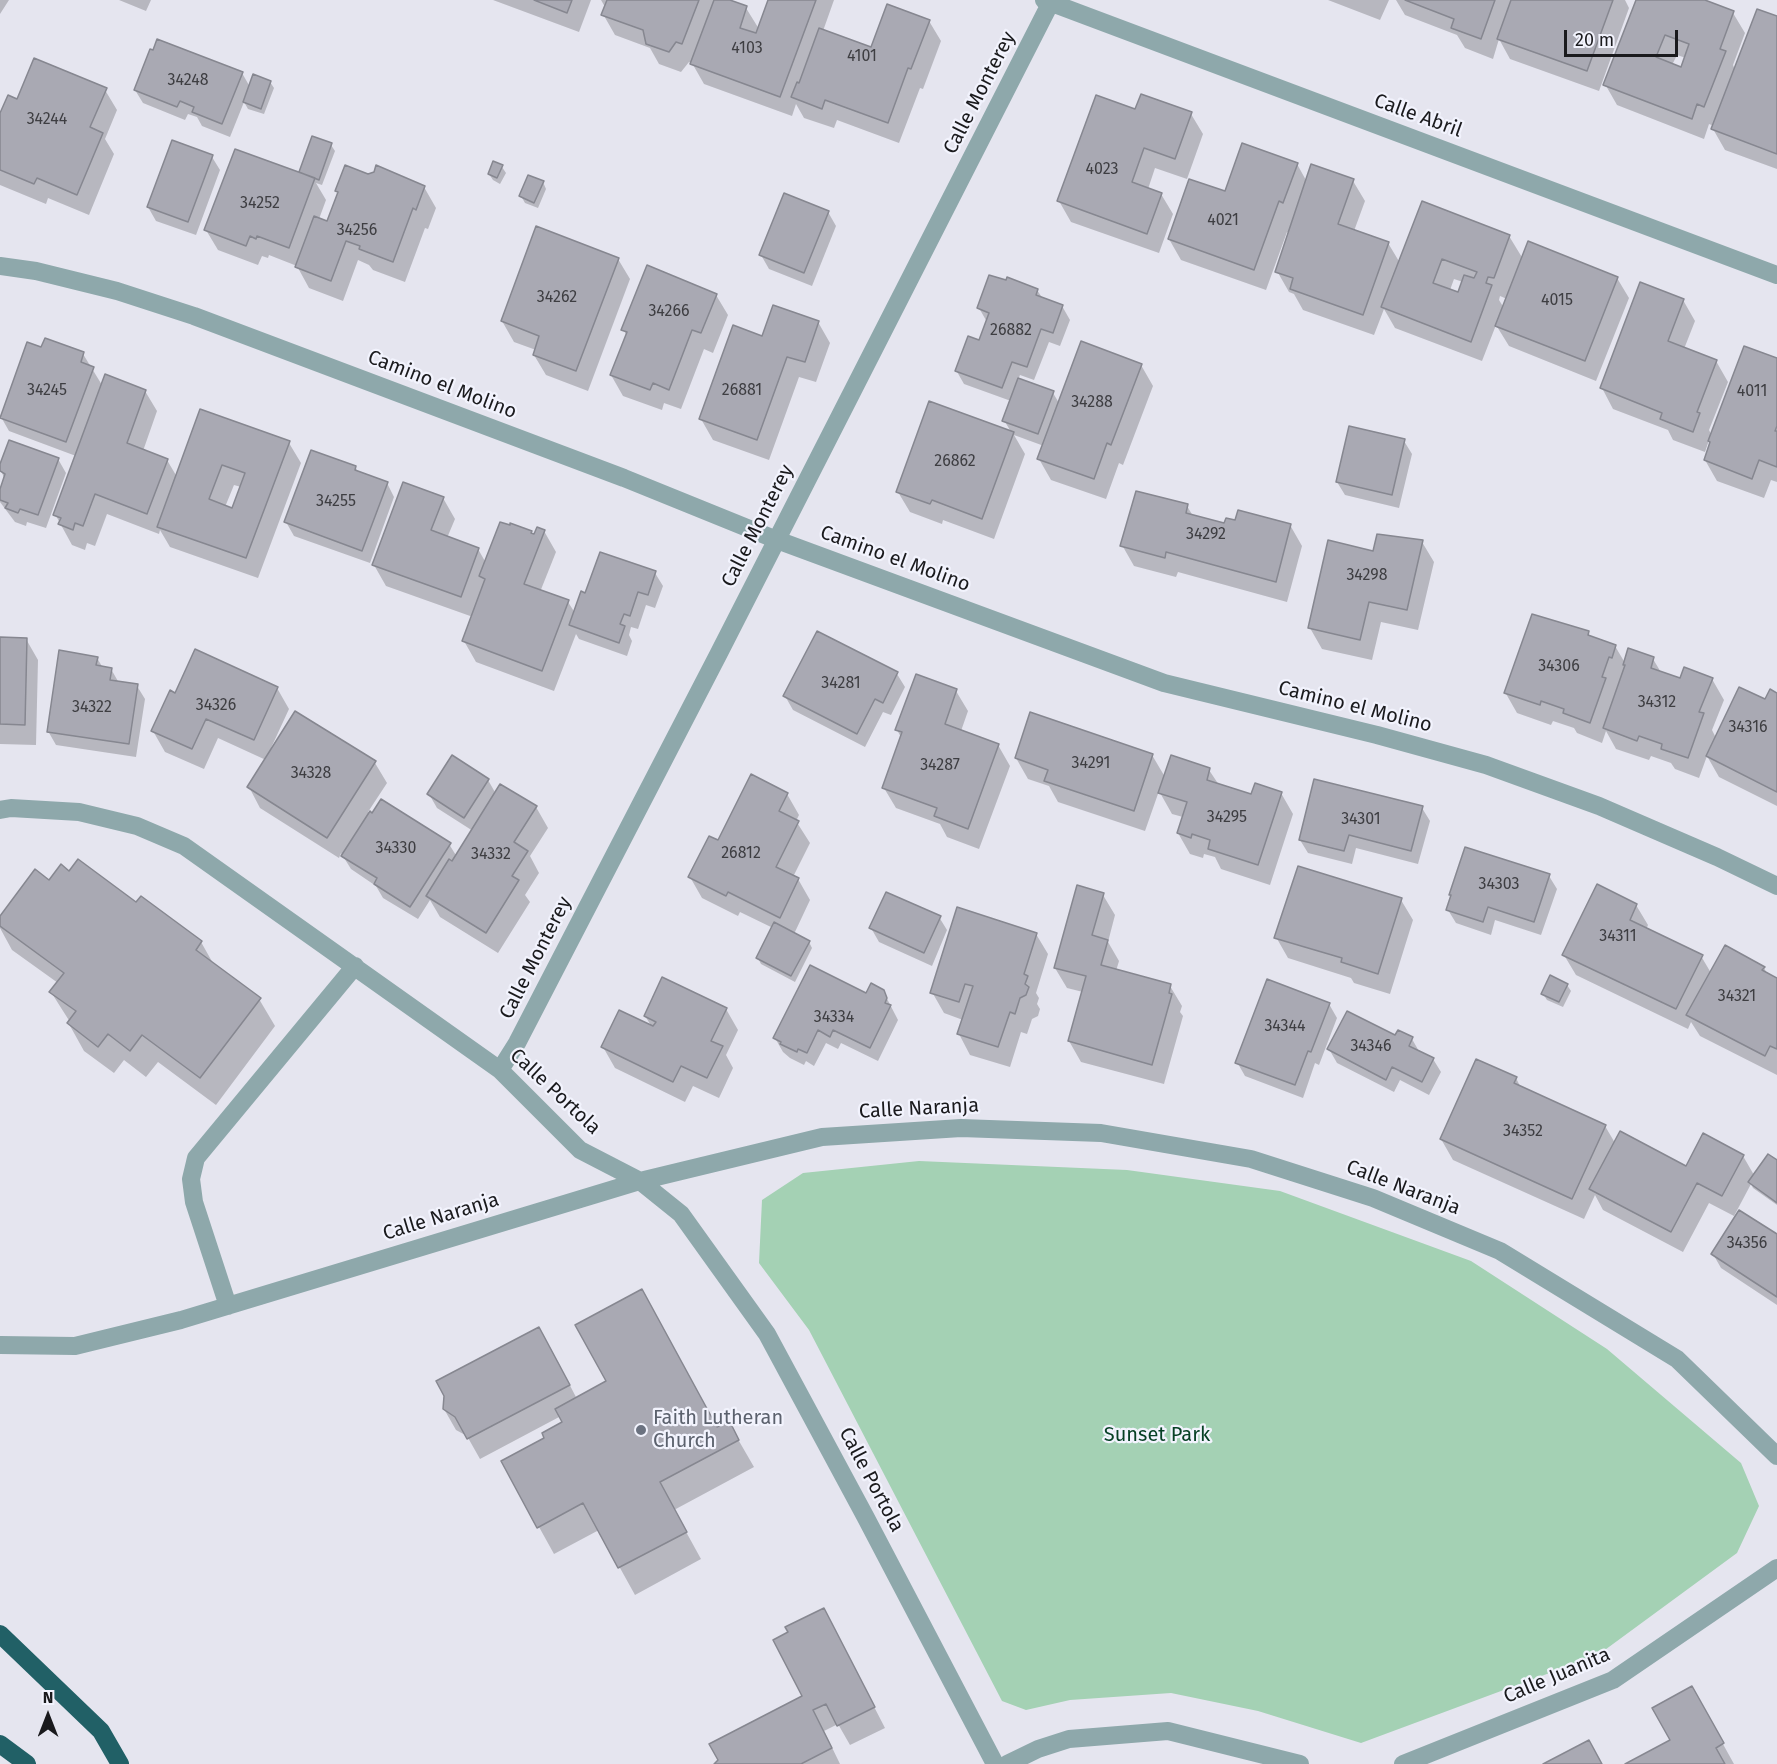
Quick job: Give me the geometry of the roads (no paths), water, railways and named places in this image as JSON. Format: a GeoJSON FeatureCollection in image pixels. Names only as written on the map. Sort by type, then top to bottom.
{"type":"FeatureCollection","features":[{"type":"Feature","properties":{"kind":"highway"},"geometry":{"type":"LineString","coordinates":[[0,1634],[101,1731],[120,1764]]}},
{"type":"Feature","properties":{"kind":"highway"},"geometry":{"type":"LineString","coordinates":[[0,1744],[27,1764]]}},
{"type":"Feature","properties":{"kind":"street","name":"Calle Abril"},"geometry":{"type":"LineString","coordinates":[[1049,1],[1777,275]]}},
{"type":"Feature","properties":{"kind":"street","name":"Calle Monterey"},"geometry":{"type":"LineString","coordinates":[[500,1070],[522,1033],[777,540],[1049,1]]}},
{"type":"Feature","properties":{"kind":"street","name":"Camino el Molino"},"geometry":{"type":"LineString","coordinates":[[0,266],[36,271],[117,291],[194,316],[624,478],[777,540],[1164,683],[1377,735],[1486,765],[1599,806],[1717,857],[1777,886]]}},
{"type":"Feature","properties":{"kind":"street","name":"Calle Portola"},"geometry":{"type":"LineString","coordinates":[[0,810],[11,808],[79,812],[137,826],[184,846],[500,1070],[580,1150],[640,1181],[681,1214],[767,1334],[995,1764]]}},
{"type":"Feature","properties":{"kind":"street"},"geometry":{"type":"LineString","coordinates":[[228,1306],[194,1202],[191,1179],[196,1158],[355,966]]}},
{"type":"Feature","properties":{"kind":"street","name":"Calle Naranja"},"geometry":{"type":"LineString","coordinates":[[2,1346],[75,1346],[181,1320],[640,1181],[822,1137],[961,1128],[1101,1133],[1251,1159],[1373,1198],[1500,1251],[1677,1359],[1777,1456]]}},
{"type":"Feature","properties":{"kind":"street","name":"Calle Juanita"},"geometry":{"type":"LineString","coordinates":[[1403,1764],[1613,1680],[1777,1568]]}},
{"type":"Feature","properties":{"kind":"street"},"geometry":{"type":"LineString","coordinates":[[1007,1764],[1038,1749],[1069,1739],[1168,1731],[1300,1764]]}},
{"type":"Feature","properties":{"kind":"place","name":"Faith Lutheran Church"},"geometry":{"type":"Point","coordinates":[641,1430]}},
{"type":"Feature","properties":{"kind":"park label","name":"Sunset Park"},"geometry":{"type":"Point","coordinates":[1157,1435]}}]}
